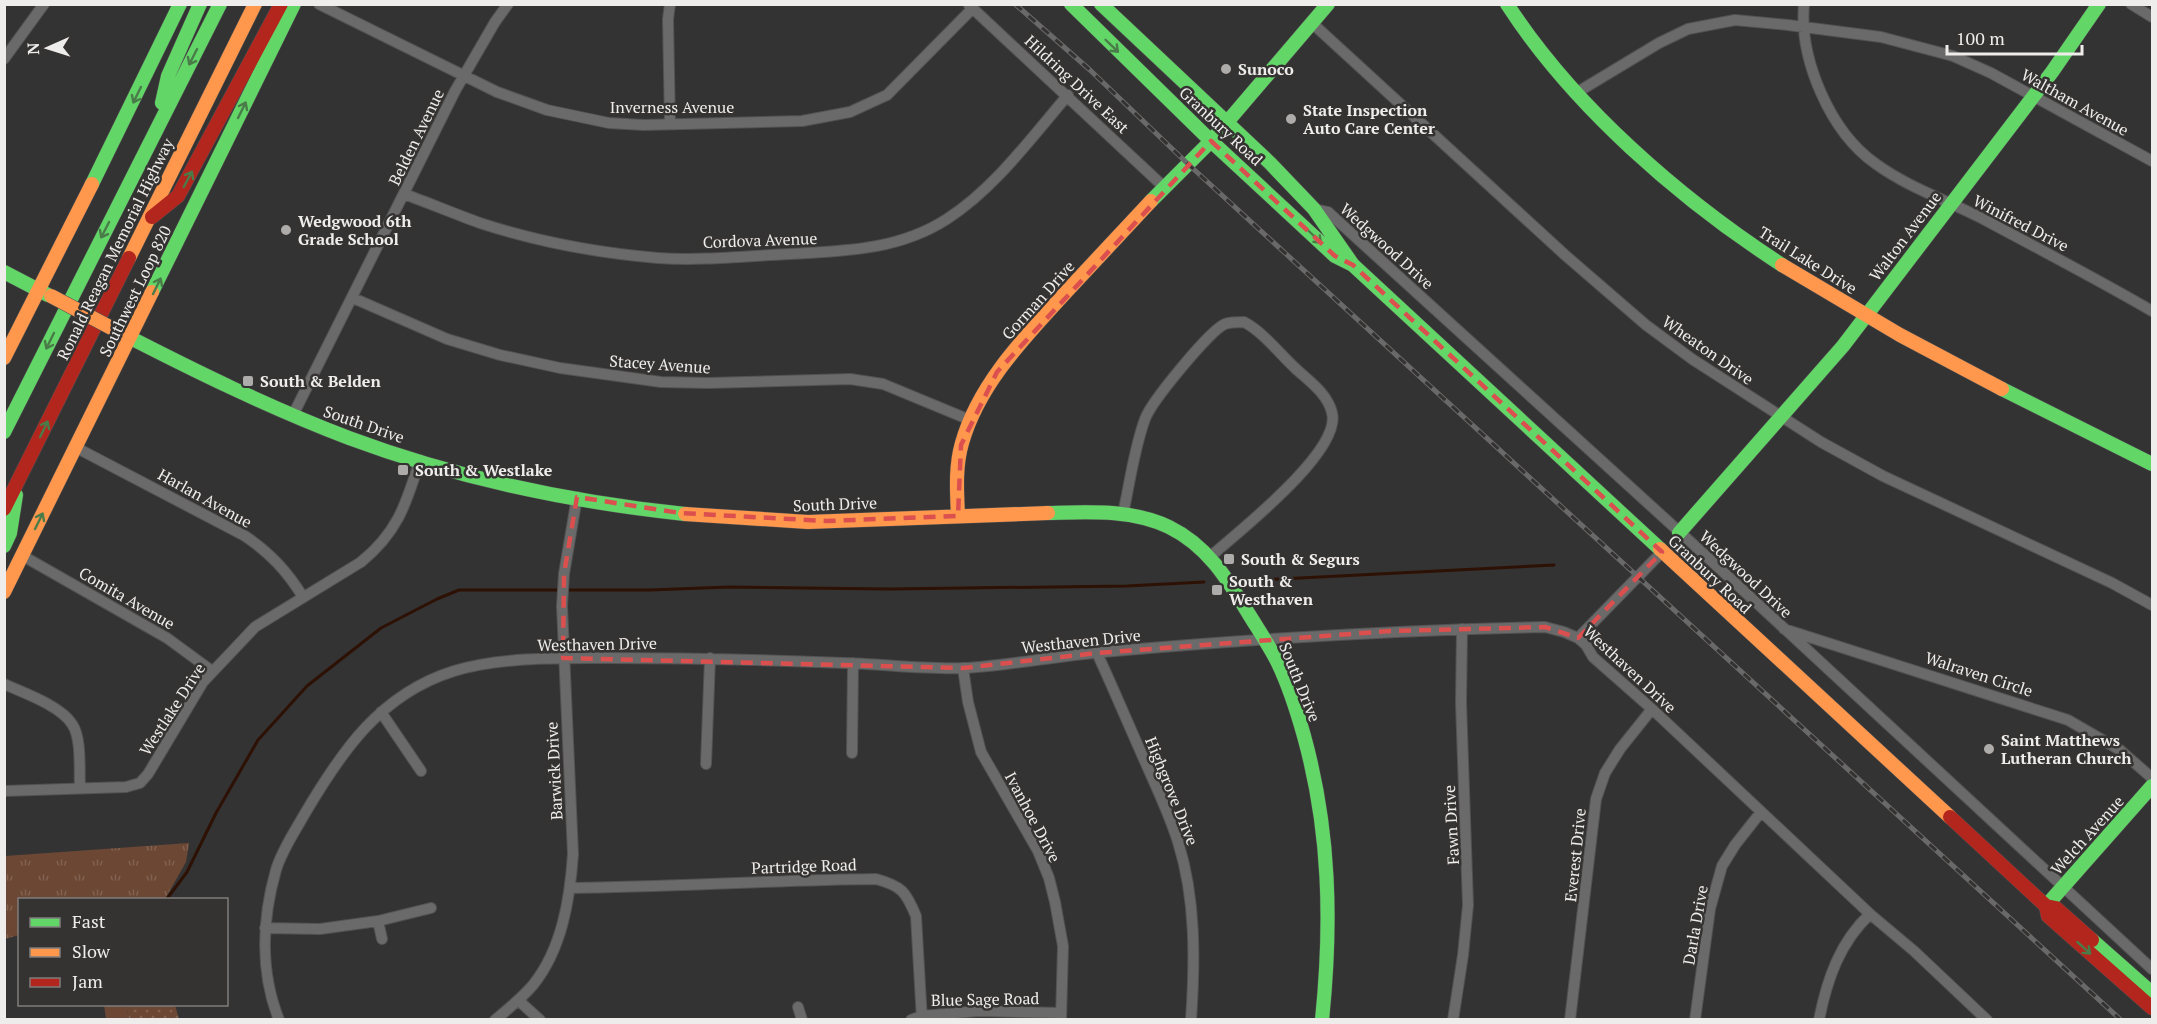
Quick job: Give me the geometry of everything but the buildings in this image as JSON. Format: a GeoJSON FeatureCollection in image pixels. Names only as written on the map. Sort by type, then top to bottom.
{"type":"FeatureCollection","features":[{"type":"Feature","properties":{"kind":"main road"},"geometry":{"type":"LineString","coordinates":[[4,358],[45,294],[180,4]]}},
{"type":"Feature","properties":{"kind":"main road"},"geometry":{"type":"LineString","coordinates":[[156,130],[168,76],[200,4]]}},
{"type":"Feature","properties":{"kind":"main road","name":"Ronald Reagan Memorial Highway"},"geometry":{"type":"LineString","coordinates":[[4,432],[219,4]]}},
{"type":"Feature","properties":{"kind":"main road","name":"Ronald Reagan Memorial Highway"},"geometry":{"type":"LineString","coordinates":[[4,509],[255,4]]}},
{"type":"Feature","properties":{"kind":"main road"},"geometry":{"type":"LineString","coordinates":[[148,220],[178,196],[281,4]]}},
{"type":"Feature","properties":{"kind":"main road","name":"Southwest Loop 820"},"geometry":{"type":"LineString","coordinates":[[4,592],[126,336],[294,4]]}},
{"type":"Feature","properties":{"kind":"main road","name":"Granbury Road"},"geometry":{"type":"LineString","coordinates":[[1071,4],[1211,141],[1335,256],[1353,265]]}},
{"type":"Feature","properties":{"kind":"main road","name":"Granbury Road"},"geometry":{"type":"LineString","coordinates":[[1101,4],[1228,122],[1314,209],[1353,265],[2046,906],[2056,908],[2152,993]]}},
{"type":"Feature","properties":{"kind":"main road","name":"Gorman Drive"},"geometry":{"type":"LineString","coordinates":[[958,516],[957,473],[961,445],[970,420],[997,372],[1013,351],[1164,187],[1211,141],[1328,4]]}},
{"type":"Feature","properties":{"kind":"main road","name":"Trail Lake Drive"},"geometry":{"type":"LineString","coordinates":[[1507,4],[1557,73],[1598,117],[1714,217],[1755,247],[1866,315],[2009,393],[2152,464]]}},
{"type":"Feature","properties":{"kind":"main road","name":"Walton Avenue"},"geometry":{"type":"LineString","coordinates":[[1679,533],[1843,346],[2034,96],[2099,4]]}},
{"type":"Feature","properties":{"kind":"main road"},"geometry":{"type":"LineString","coordinates":[[1244,170],[1266,180],[1293,205],[1314,209]]}},
{"type":"Feature","properties":{"kind":"main road","name":"South Drive"},"geometry":{"type":"LineString","coordinates":[[4,272],[126,336],[293,415],[420,460],[514,485],[657,510],[784,522],[1090,512],[1136,515],[1170,528],[1198,544],[1222,569],[1278,664],[1296,710],[1318,788],[1330,900],[1329,946],[1322,1020]]}},
{"type":"Feature","properties":{"kind":"main road"},"geometry":{"type":"LineString","coordinates":[[4,417],[18,405]]}},
{"type":"Feature","properties":{"kind":"main road"},"geometry":{"type":"LineString","coordinates":[[4,546],[10,533],[18,481]]}},
{"type":"Feature","properties":{"kind":"main road","name":"Welch Avenue"},"geometry":{"type":"LineString","coordinates":[[2046,906],[2152,786]]}},
{"type":"Feature","properties":{"kind":"main road","name":"Granbury Road"},"geometry":{"type":"LineString","coordinates":[[2046,906],[2048,916],[2152,1008]]}},
{"type":"Feature","properties":{"kind":"street"},"geometry":{"type":"LineString","coordinates":[[4,59],[44,4]]}},
{"type":"Feature","properties":{"kind":"street","name":"Inverness Avenue"},"geometry":{"type":"LineString","coordinates":[[319,4],[497,92],[547,110],[609,123],[670,124],[802,121],[850,112],[887,95],[971,6]]}},
{"type":"Feature","properties":{"kind":"street","name":"Belden Avenue"},"geometry":{"type":"LineString","coordinates":[[293,415],[464,76],[508,4]]}},
{"type":"Feature","properties":{"kind":"street"},"geometry":{"type":"LineString","coordinates":[[669,4],[670,124]]}},
{"type":"Feature","properties":{"kind":"street","name":"Winifred Drive"},"geometry":{"type":"LineString","coordinates":[[1804,4],[1807,49],[1813,75],[1837,123],[1857,148],[1875,164],[2110,286],[2152,311]]}},
{"type":"Feature","properties":{"kind":"street"},"geometry":{"type":"LineString","coordinates":[[2131,4],[2152,16]]}},
{"type":"Feature","properties":{"kind":"street","name":"Hildring Drive East"},"geometry":{"type":"LineString","coordinates":[[971,6],[1164,187]]}},
{"type":"Feature","properties":{"kind":"street","name":"Waltham Avenue"},"geometry":{"type":"LineString","coordinates":[[1576,93],[1659,43],[1688,29],[1735,20],[1805,27],[1881,37],[1953,56],[1991,73],[2152,161]]}},
{"type":"Feature","properties":{"kind":"street","name":"Wheaton Drive"},"geometry":{"type":"LineString","coordinates":[[1312,23],[1565,255],[1646,325],[1692,359],[1821,442],[1883,476],[2112,583],[2152,605]]}},
{"type":"Feature","properties":{"kind":"street","name":"Cordova Avenue"},"geometry":{"type":"LineString","coordinates":[[404,194],[478,222],[584,249],[672,258],[857,251],[917,235],[948,219],[994,179],[1068,95]]}},
{"type":"Feature","properties":{"kind":"street","name":"Wedgwood Drive"},"geometry":{"type":"LineString","coordinates":[[1314,209],[1328,212],[2152,969]]}},
{"type":"Feature","properties":{"kind":"street","name":"Stacey Avenue"},"geometry":{"type":"LineString","coordinates":[[353,298],[447,339],[500,355],[560,368],[661,382],[850,380],[883,384],[970,420]]}},
{"type":"Feature","properties":{"kind":"street"},"geometry":{"type":"LineString","coordinates":[[1123,514],[1145,417],[1168,383],[1213,333],[1225,324],[1244,322],[1250,325],[1328,400],[1334,416],[1327,436],[1310,465],[1295,482],[1211,556]]}},
{"type":"Feature","properties":{"kind":"street","name":"Harlan Avenue"},"geometry":{"type":"LineString","coordinates":[[75,447],[214,519],[256,544],[279,563],[303,597]]}},
{"type":"Feature","properties":{"kind":"street","name":"Westlake Drive"},"geometry":{"type":"LineString","coordinates":[[4,790],[126,787],[140,783],[148,774],[212,671],[255,627],[361,562],[382,543],[392,531],[401,513],[420,460]]}},
{"type":"Feature","properties":{"kind":"street","name":"Barwick Drive"},"geometry":{"type":"LineString","coordinates":[[495,1020],[518,1000],[539,976],[558,939],[570,888],[572,843],[562,606],[564,574],[576,497]]}},
{"type":"Feature","properties":{"kind":"street"},"geometry":{"type":"LineString","coordinates":[[1578,638],[1662,552]]}},
{"type":"Feature","properties":{"kind":"street","name":"Comita Avenue"},"geometry":{"type":"LineString","coordinates":[[22,555],[167,638],[212,671]]}},
{"type":"Feature","properties":{"kind":"street","name":"Westhaven Drive"},"geometry":{"type":"LineString","coordinates":[[279,1020],[272,998],[265,952],[265,928],[277,865],[328,774],[346,748],[381,712],[429,681],[455,671],[513,662],[563,658],[710,658],[963,668],[1097,653],[1264,639],[1390,631],[1545,627],[1578,638],[1586,645],[1593,657],[1652,709],[1870,914],[1914,951],[1980,1017]]}},
{"type":"Feature","properties":{"kind":"street","name":"Walraven Circle"},"geometry":{"type":"LineString","coordinates":[[1781,628],[2068,720],[2120,750],[2152,778]]}},
{"type":"Feature","properties":{"kind":"street","name":"Fawn Drive"},"geometry":{"type":"LineString","coordinates":[[1453,1020],[1468,905],[1461,703],[1462,629]]}},
{"type":"Feature","properties":{"kind":"street","name":"Highgrove Drive"},"geometry":{"type":"LineString","coordinates":[[1097,653],[1160,796],[1178,843],[1185,870],[1192,923],[1194,969],[1191,1020]]}},
{"type":"Feature","properties":{"kind":"street"},"geometry":{"type":"LineString","coordinates":[[706,764],[710,658]]}},
{"type":"Feature","properties":{"kind":"street"},"geometry":{"type":"LineString","coordinates":[[852,753],[853,663]]}},
{"type":"Feature","properties":{"kind":"street","name":"Ivanhoe Drive"},"geometry":{"type":"LineString","coordinates":[[963,668],[968,702],[981,752],[1038,851],[1056,902],[1063,946],[1061,1016]]}},
{"type":"Feature","properties":{"kind":"street"},"geometry":{"type":"LineString","coordinates":[[4,684],[59,711],[72,724],[78,748],[80,788]]}},
{"type":"Feature","properties":{"kind":"street","name":"Everest Drive"},"geometry":{"type":"LineString","coordinates":[[1570,1020],[1596,799],[1605,773],[1620,749],[1652,709]]}},
{"type":"Feature","properties":{"kind":"street"},"geometry":{"type":"LineString","coordinates":[[381,712],[422,771]]}},
{"type":"Feature","properties":{"kind":"street","name":"Darla Drive"},"geometry":{"type":"LineString","coordinates":[[1695,1020],[1710,909],[1722,866],[1761,812]]}},
{"type":"Feature","properties":{"kind":"street","name":"Partridge Road"},"geometry":{"type":"LineString","coordinates":[[570,888],[633,888],[775,880],[876,879],[890,883],[903,890],[916,916],[918,1018]]}},
{"type":"Feature","properties":{"kind":"street"},"geometry":{"type":"LineString","coordinates":[[265,928],[320,929],[378,921],[431,908]]}},
{"type":"Feature","properties":{"kind":"street"},"geometry":{"type":"LineString","coordinates":[[1819,1020],[1830,974],[1844,945],[1858,925],[1870,914]]}},
{"type":"Feature","properties":{"kind":"street"},"geometry":{"type":"LineString","coordinates":[[378,921],[382,939]]}},
{"type":"Feature","properties":{"kind":"street"},"geometry":{"type":"LineString","coordinates":[[518,1000],[540,1020]]}},
{"type":"Feature","properties":{"kind":"street"},"geometry":{"type":"LineString","coordinates":[[798,1007],[802,1020]]}},
{"type":"Feature","properties":{"kind":"street","name":"Blue Sage Road"},"geometry":{"type":"LineString","coordinates":[[918,1018],[979,1011],[1061,1016]]}},
{"type":"Feature","properties":{"kind":"highlighted area"},"geometry":{"type":"Polygon","coordinates":[[[1211,141],[1335,256],[1353,265],[1662,552],[1578,638],[1545,627],[1390,631],[1097,653],[963,668],[563,658],[564,574],[577,497],[680,513],[826,521],[958,516],[961,445],[997,372],[1211,141]]]}},
{"type":"Feature","properties":{"kind":"green space"},"geometry":{"type":"Polygon","coordinates":[[[189,843],[186,862],[166,898],[18,898],[18,935],[5,939],[5,856],[189,843]]]}},
{"type":"Feature","properties":{"kind":"green space"},"geometry":{"type":"Polygon","coordinates":[[[104,1006],[126,1006],[129,1019],[106,1019],[104,1006]]]}},
{"type":"Feature","properties":{"kind":"green space"},"geometry":{"type":"Polygon","coordinates":[[[126,1006],[175,1006],[179,1019],[129,1019],[126,1006]]]}},
{"type":"Feature","properties":{"kind":"waterway"},"geometry":{"type":"LineString","coordinates":[[1258,580],[1554,565]]}},
{"type":"Feature","properties":{"kind":"waterway"},"geometry":{"type":"LineString","coordinates":[[168,898],[187,872],[216,813],[258,740],[307,686],[381,628],[459,590],[650,590],[729,587],[889,589],[1127,586],[1204,582]]}},
{"type":"Feature","properties":{"kind":"railway"},"geometry":{"type":"LineString","coordinates":[[1015,4],[1090,70],[1188,164],[2121,1020]]}},
{"type":"Feature","properties":{"kind":"traffic: fast"},"geometry":{"type":"LineString","coordinates":[[92,184],[180,4]]}},
{"type":"Feature","properties":{"kind":"traffic: fast"},"geometry":{"type":"LineString","coordinates":[[162,103],[168,76],[200,4]]}},
{"type":"Feature","properties":{"kind":"traffic: fast"},"geometry":{"type":"LineString","coordinates":[[4,432],[220,4]]}},
{"type":"Feature","properties":{"kind":"traffic: fast"},"geometry":{"type":"LineString","coordinates":[[152,292],[294,4]]}},
{"type":"Feature","properties":{"kind":"traffic: fast"},"geometry":{"type":"LineString","coordinates":[[1071,4],[1211,141],[1335,256],[1353,265],[1660,549]]}},
{"type":"Feature","properties":{"kind":"traffic: fast"},"geometry":{"type":"LineString","coordinates":[[1101,4],[1270,163],[1314,209],[1353,265]]}},
{"type":"Feature","properties":{"kind":"traffic: fast"},"geometry":{"type":"LineString","coordinates":[[1151,201],[1211,141],[1328,4]]}},
{"type":"Feature","properties":{"kind":"traffic: fast"},"geometry":{"type":"LineString","coordinates":[[1507,4],[1563,79],[1631,148],[1705,211],[1782,265]]}},
{"type":"Feature","properties":{"kind":"traffic: fast"},"geometry":{"type":"LineString","coordinates":[[1679,533],[1843,346],[2052,72],[2099,4]]}},
{"type":"Feature","properties":{"kind":"traffic: fast"},"geometry":{"type":"LineString","coordinates":[[4,272],[48,295]]}},
{"type":"Feature","properties":{"kind":"traffic: fast"},"geometry":{"type":"LineString","coordinates":[[121,333],[262,402],[349,438],[390,452],[473,476],[557,495],[685,514]]}},
{"type":"Feature","properties":{"kind":"traffic: fast"},"geometry":{"type":"LineString","coordinates":[[2002,389],[2152,464]]}},
{"type":"Feature","properties":{"kind":"traffic: fast"},"geometry":{"type":"LineString","coordinates":[[4,546],[10,533],[16,495]]}},
{"type":"Feature","properties":{"kind":"traffic: fast"},"geometry":{"type":"LineString","coordinates":[[1048,513],[1125,514],[1155,521],[1183,535],[1216,565],[1275,657],[1296,708],[1304,736],[1313,771],[1324,842],[1328,912],[1322,1020]]}},
{"type":"Feature","properties":{"kind":"traffic: fast"},"geometry":{"type":"LineString","coordinates":[[2046,906],[2152,786]]}},
{"type":"Feature","properties":{"kind":"traffic: fast"},"geometry":{"type":"LineString","coordinates":[[2092,940],[2152,993]]}},
{"type":"Feature","properties":{"kind":"traffic: slow"},"geometry":{"type":"LineString","coordinates":[[129,258],[255,4]]}},
{"type":"Feature","properties":{"kind":"traffic: slow"},"geometry":{"type":"LineString","coordinates":[[4,358],[92,184]]}},
{"type":"Feature","properties":{"kind":"traffic: slow"},"geometry":{"type":"LineString","coordinates":[[958,516],[957,470],[962,443],[970,421],[992,380],[1020,343],[1151,201]]}},
{"type":"Feature","properties":{"kind":"traffic: slow"},"geometry":{"type":"LineString","coordinates":[[1782,265],[1900,335],[2002,389]]}},
{"type":"Feature","properties":{"kind":"traffic: slow"},"geometry":{"type":"LineString","coordinates":[[4,592],[152,292]]}},
{"type":"Feature","properties":{"kind":"traffic: slow"},"geometry":{"type":"LineString","coordinates":[[51,296],[121,333]]}},
{"type":"Feature","properties":{"kind":"traffic: slow"},"geometry":{"type":"LineString","coordinates":[[685,514],[808,522],[1048,513]]}},
{"type":"Feature","properties":{"kind":"traffic: slow"},"geometry":{"type":"LineString","coordinates":[[1660,549],[1950,817]]}},
{"type":"Feature","properties":{"kind":"traffic: jam"},"geometry":{"type":"LineString","coordinates":[[152,217],[178,196],[281,4]]}},
{"type":"Feature","properties":{"kind":"traffic: jam"},"geometry":{"type":"LineString","coordinates":[[4,509],[129,258]]}},
{"type":"Feature","properties":{"kind":"traffic: jam"},"geometry":{"type":"LineString","coordinates":[[1950,817],[2046,906],[2056,908],[2092,940]]}},
{"type":"Feature","properties":{"kind":"traffic: jam"},"geometry":{"type":"LineString","coordinates":[[2046,906],[2048,916],[2152,1008]]}},
{"type":"Feature","properties":{"kind":"place","name":"Sunoco"},"geometry":{"type":"Point","coordinates":[1226,69]}},
{"type":"Feature","properties":{"kind":"place","name":"State Inspection Auto Care Center"},"geometry":{"type":"Point","coordinates":[1291,119]}},
{"type":"Feature","properties":{"kind":"place","name":"Wedgwood 6th Grade School"},"geometry":{"type":"Point","coordinates":[286,230]}},
{"type":"Feature","properties":{"kind":"place","name":"South & Belden"},"geometry":{"type":"Point","coordinates":[248,381]}},
{"type":"Feature","properties":{"kind":"place","name":"South & Westlake"},"geometry":{"type":"Point","coordinates":[403,470]}},
{"type":"Feature","properties":{"kind":"place","name":"South & Segurs"},"geometry":{"type":"Point","coordinates":[1229,559]}},
{"type":"Feature","properties":{"kind":"place","name":"South & Westhaven"},"geometry":{"type":"Point","coordinates":[1217,590]}},
{"type":"Feature","properties":{"kind":"place","name":"Saint Matthews Lutheran Church"},"geometry":{"type":"Point","coordinates":[1989,749]}}]}
